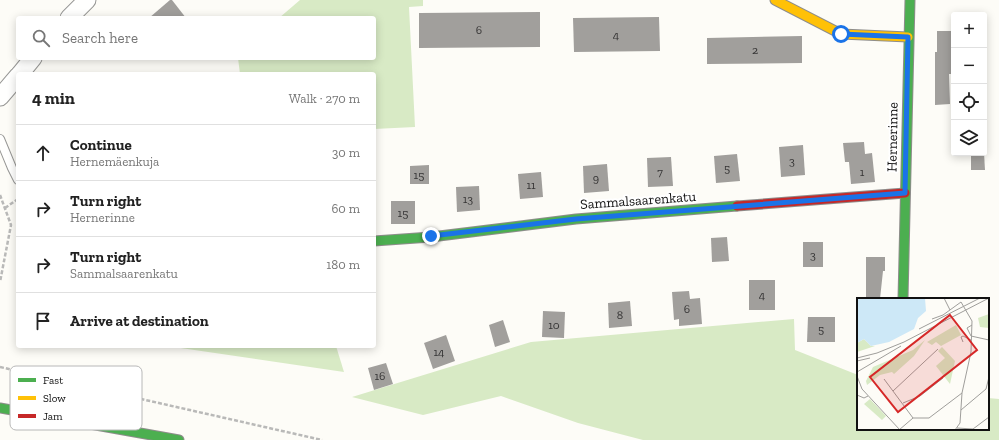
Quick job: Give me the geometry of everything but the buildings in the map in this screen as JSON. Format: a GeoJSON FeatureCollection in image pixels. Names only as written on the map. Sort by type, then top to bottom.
{"type":"FeatureCollection","features":[{"type":"Feature","properties":{"kind":"main road"},"geometry":{"type":"LineString","coordinates":[[775,0],[841,34],[908,37]]}},
{"type":"Feature","properties":{"kind":"main road","name":"Hernerinne"},"geometry":{"type":"LineString","coordinates":[[903,298],[910,0]]}},
{"type":"Feature","properties":{"kind":"main road","name":"Sammalsaarenkatu"},"geometry":{"type":"LineString","coordinates":[[376,241],[576,219],[905,193]]}},
{"type":"Feature","properties":{"kind":"main road"},"geometry":{"type":"LineString","coordinates":[[0,408],[10,410]]}},
{"type":"Feature","properties":{"kind":"main road"},"geometry":{"type":"LineString","coordinates":[[123,430],[179,440]]}},
{"type":"Feature","properties":{"kind":"street"},"geometry":{"type":"LineString","coordinates":[[71,16],[87,0]]}},
{"type":"Feature","properties":{"kind":"street"},"geometry":{"type":"LineString","coordinates":[[21,72],[31,60]]}},
{"type":"Feature","properties":{"kind":"street"},"geometry":{"type":"LineString","coordinates":[[0,97],[16,78]]}},
{"type":"Feature","properties":{"kind":"lane"},"geometry":{"type":"LineString","coordinates":[[0,139],[16,176]]}},
{"type":"Feature","properties":{"kind":"path"},"geometry":{"type":"LineString","coordinates":[[0,195],[11,225],[0,282]]}},
{"type":"Feature","properties":{"kind":"path"},"geometry":{"type":"LineString","coordinates":[[5,208],[16,200]]}},
{"type":"Feature","properties":{"kind":"path"},"geometry":{"type":"LineString","coordinates":[[0,368],[10,370]]}},
{"type":"Feature","properties":{"kind":"path"},"geometry":{"type":"LineString","coordinates":[[142,400],[322,440]]}},
{"type":"Feature","properties":{"kind":"green space"},"geometry":{"type":"Polygon","coordinates":[[[300,0],[423,0],[423,6],[409,7],[415,127],[376,129],[376,72],[240,72],[238,60],[376,60],[376,16],[281,16],[300,0]]]}},
{"type":"Feature","properties":{"kind":"green space"},"geometry":{"type":"Polygon","coordinates":[[[794,319],[795,350],[857,375],[857,430],[989,430],[989,398],[999,399],[999,440],[643,440],[578,423],[501,396],[423,415],[352,397],[531,342],[794,319]]]}},
{"type":"Feature","properties":{"kind":"green space"},"geometry":{"type":"Polygon","coordinates":[[[181,348],[337,348],[344,372],[181,348]]]}},
{"type":"Feature","properties":{"kind":"traffic: fast"},"geometry":{"type":"LineString","coordinates":[[903,298],[910,0]]}},
{"type":"Feature","properties":{"kind":"traffic: fast"},"geometry":{"type":"LineString","coordinates":[[376,241],[431,237],[576,219],[737,206]]}},
{"type":"Feature","properties":{"kind":"traffic: fast"},"geometry":{"type":"LineString","coordinates":[[0,408],[10,410]]}},
{"type":"Feature","properties":{"kind":"traffic: fast"},"geometry":{"type":"LineString","coordinates":[[123,430],[179,440]]}},
{"type":"Feature","properties":{"kind":"traffic: slow"},"geometry":{"type":"LineString","coordinates":[[775,0],[841,34],[908,37]]}},
{"type":"Feature","properties":{"kind":"traffic: jam"},"geometry":{"type":"LineString","coordinates":[[737,206],[905,193]]}},
{"type":"Feature","properties":{"kind":"route"},"geometry":{"type":"LineString","coordinates":[[431,236],[576,219],[905,193],[908,37],[841,34]]}}]}
